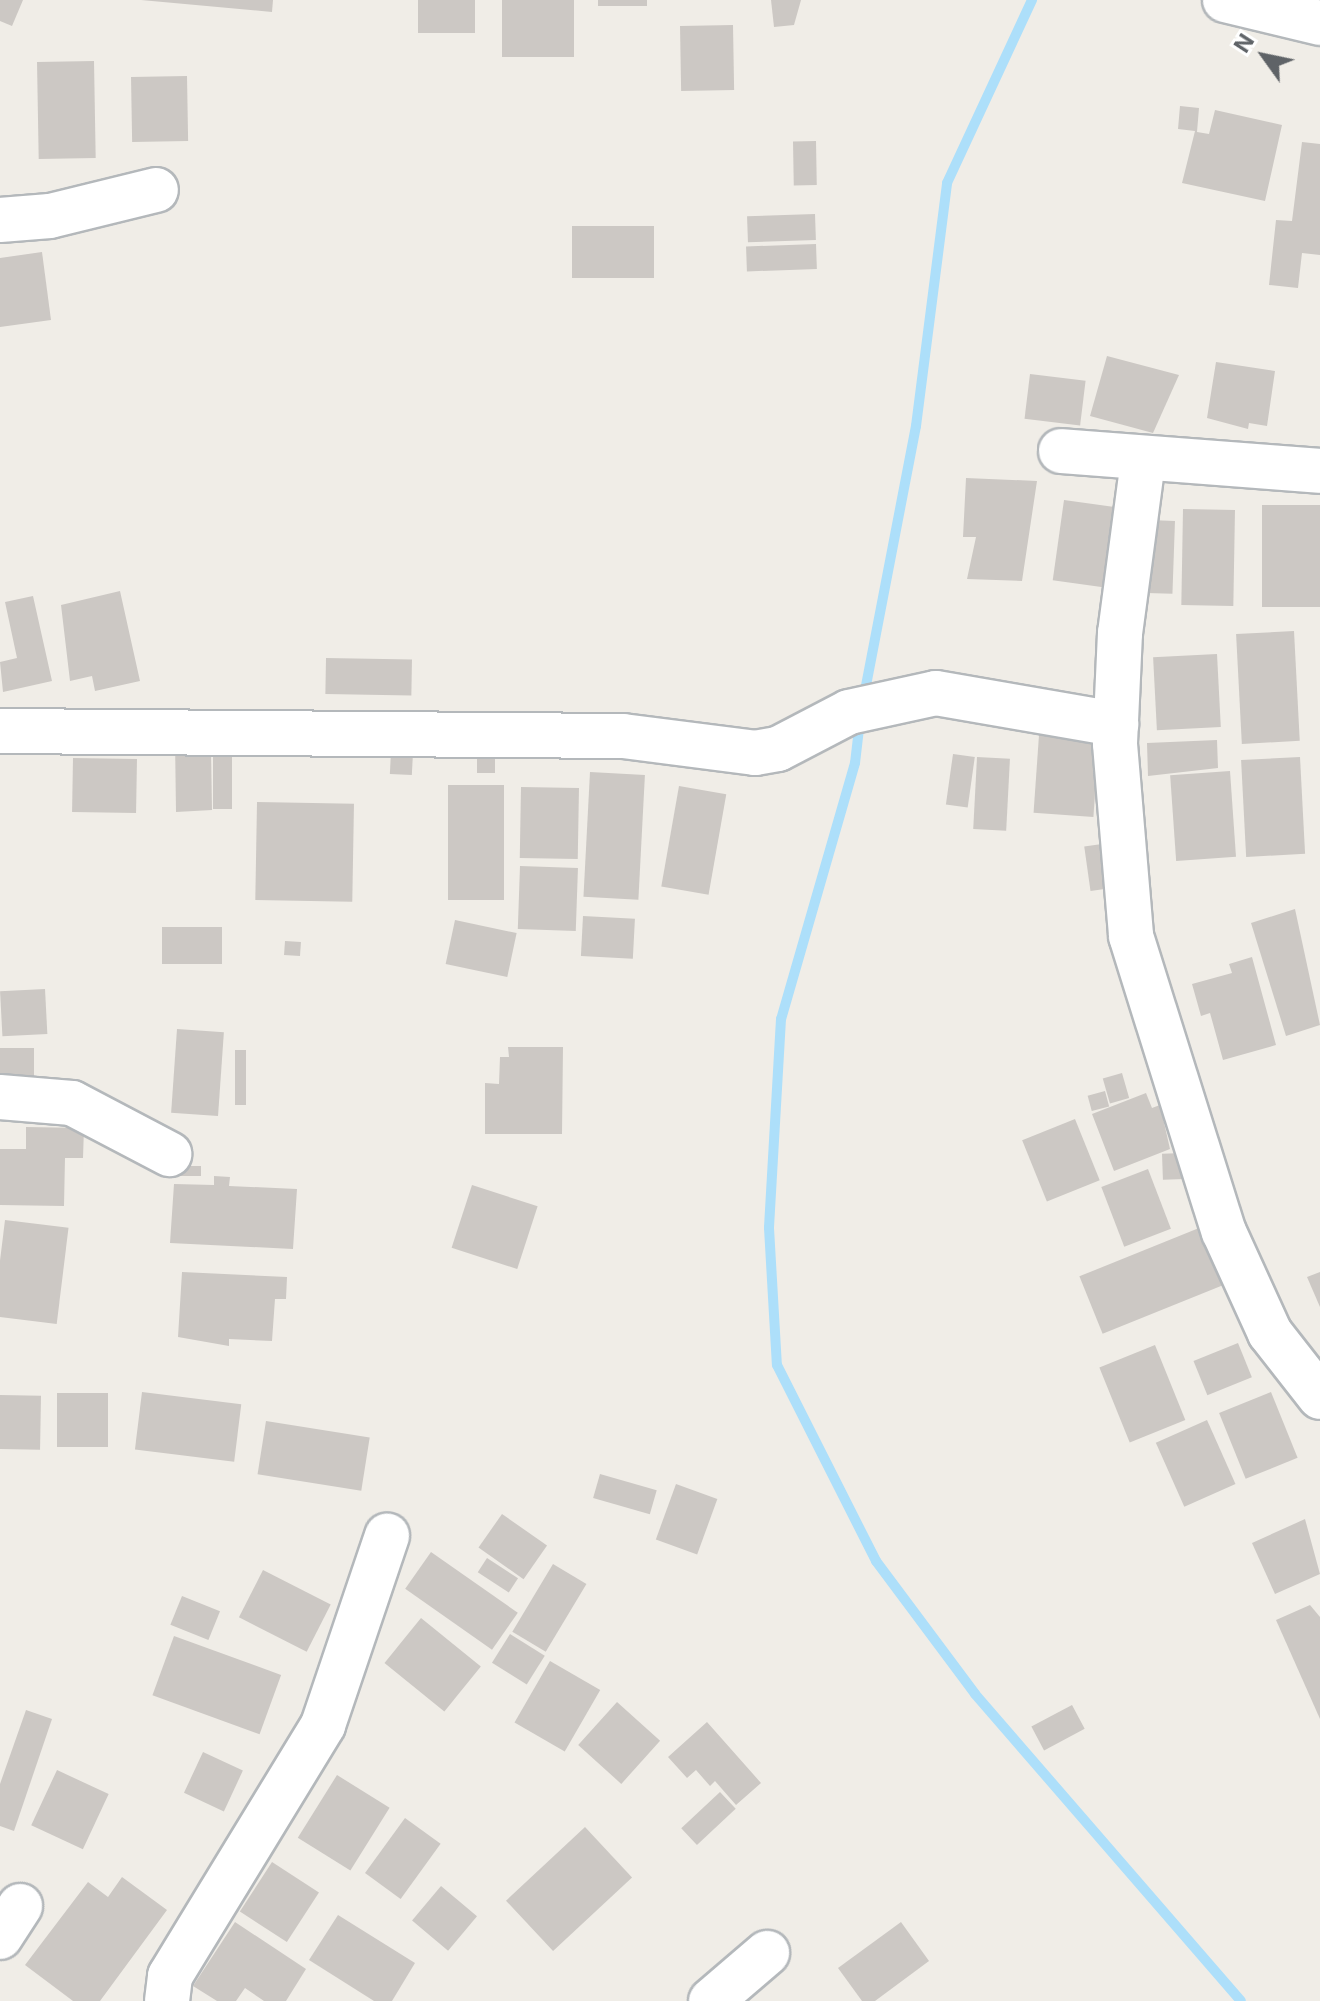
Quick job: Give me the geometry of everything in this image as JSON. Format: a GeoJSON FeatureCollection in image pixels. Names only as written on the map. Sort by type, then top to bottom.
{"type":"FeatureCollection","features":[{"type":"Feature","properties":{"kind":"street"},"geometry":{"type":"LineString","coordinates":[[1225,0],[1320,23]]}},
{"type":"Feature","properties":{"kind":"street"},"geometry":{"type":"LineString","coordinates":[[0,220],[50,216],[156,190]]}},
{"type":"Feature","properties":{"kind":"street"},"geometry":{"type":"LineString","coordinates":[[1061,451],[1143,461],[1320,471]]}},
{"type":"Feature","properties":{"kind":"street"},"geometry":{"type":"LineString","coordinates":[[1143,461],[1116,724],[1120,864],[1131,936],[1224,1232],[1270,1333],[1320,1397]]}},
{"type":"Feature","properties":{"kind":"street"},"geometry":{"type":"LineString","coordinates":[[0,731],[623,736],[755,753],[778,749],[849,712],[936,693],[1116,724]]}},
{"type":"Feature","properties":{"kind":"street"},"geometry":{"type":"LineString","coordinates":[[0,1097],[72,1103],[169,1154]]}},
{"type":"Feature","properties":{"kind":"street"},"geometry":{"type":"LineString","coordinates":[[167,2001],[170,1976],[323,1725],[387,1536]]}},
{"type":"Feature","properties":{"kind":"street"},"geometry":{"type":"LineString","coordinates":[[0,1905],[20,1906],[0,1937]]}},
{"type":"Feature","properties":{"kind":"street"},"geometry":{"type":"LineString","coordinates":[[711,2001],[767,1953]]}},
{"type":"Feature","properties":{"kind":"building"},"geometry":{"type":"Polygon","coordinates":[[[0,0],[23,0],[12,26],[0,21],[0,0]]]}},
{"type":"Feature","properties":{"kind":"building"},"geometry":{"type":"Polygon","coordinates":[[[141,0],[273,0],[272,12],[141,0]]]}},
{"type":"Feature","properties":{"kind":"building"},"geometry":{"type":"Polygon","coordinates":[[[418,0],[475,0],[475,33],[418,33],[418,0]]]}},
{"type":"Feature","properties":{"kind":"building"},"geometry":{"type":"Polygon","coordinates":[[[502,0],[574,0],[574,57],[502,57],[502,0]]]}},
{"type":"Feature","properties":{"kind":"building"},"geometry":{"type":"Polygon","coordinates":[[[598,0],[647,0],[647,6],[598,6],[598,0]]]}},
{"type":"Feature","properties":{"kind":"building"},"geometry":{"type":"Polygon","coordinates":[[[771,0],[801,0],[794,25],[774,27],[771,0]]]}},
{"type":"Feature","properties":{"kind":"building"},"geometry":{"type":"Polygon","coordinates":[[[733,25],[734,90],[681,91],[680,26],[733,25]]]}},
{"type":"Feature","properties":{"kind":"building"},"geometry":{"type":"Polygon","coordinates":[[[94,61],[96,158],[39,159],[37,62],[94,61]]]}},
{"type":"Feature","properties":{"kind":"building"},"geometry":{"type":"Polygon","coordinates":[[[187,76],[188,141],[132,142],[131,77],[187,76]]]}},
{"type":"Feature","properties":{"kind":"building"},"geometry":{"type":"Polygon","coordinates":[[[1180,106],[1199,108],[1197,132],[1209,134],[1215,110],[1282,125],[1265,201],[1182,183],[1195,131],[1178,129],[1180,106]]]}},
{"type":"Feature","properties":{"kind":"building"},"geometry":{"type":"Polygon","coordinates":[[[793,141],[816,141],[817,185],[794,185],[793,141]]]}},
{"type":"Feature","properties":{"kind":"building"},"geometry":{"type":"Polygon","coordinates":[[[1302,142],[1320,144],[1320,255],[1302,253],[1298,288],[1269,285],[1276,220],[1292,221],[1302,142]]]}},
{"type":"Feature","properties":{"kind":"building"},"geometry":{"type":"Polygon","coordinates":[[[815,214],[816,240],[748,242],[747,216],[815,214]]]}},
{"type":"Feature","properties":{"kind":"building"},"geometry":{"type":"Polygon","coordinates":[[[572,226],[654,226],[654,278],[572,278],[572,226]]]}},
{"type":"Feature","properties":{"kind":"building"},"geometry":{"type":"Polygon","coordinates":[[[816,244],[817,269],[747,271],[746,246],[816,244]]]}},
{"type":"Feature","properties":{"kind":"building"},"geometry":{"type":"Polygon","coordinates":[[[42,252],[51,320],[0,327],[0,258],[42,252]]]}},
{"type":"Feature","properties":{"kind":"building"},"geometry":{"type":"Polygon","coordinates":[[[1107,356],[1179,375],[1153,433],[1090,416],[1107,356]]]}},
{"type":"Feature","properties":{"kind":"building"},"geometry":{"type":"Polygon","coordinates":[[[1216,362],[1275,371],[1267,426],[1249,423],[1248,429],[1207,418],[1216,362]]]}},
{"type":"Feature","properties":{"kind":"building"},"geometry":{"type":"Polygon","coordinates":[[[1030,374],[1086,381],[1080,425],[1025,419],[1030,374]]]}},
{"type":"Feature","properties":{"kind":"building"},"geometry":{"type":"Polygon","coordinates":[[[966,478],[1037,481],[1022,581],[967,579],[976,537],[963,537],[966,478]]]}},
{"type":"Feature","properties":{"kind":"building"},"geometry":{"type":"Polygon","coordinates":[[[1064,500],[1123,508],[1112,589],[1053,580],[1064,500]]]}},
{"type":"Feature","properties":{"kind":"building"},"geometry":{"type":"Polygon","coordinates":[[[1262,505],[1320,505],[1320,607],[1262,607],[1262,505]]]}},
{"type":"Feature","properties":{"kind":"building"},"geometry":{"type":"Polygon","coordinates":[[[1183,509],[1235,510],[1233,606],[1181,605],[1183,509]]]}},
{"type":"Feature","properties":{"kind":"building"},"geometry":{"type":"Polygon","coordinates":[[[1149,520],[1175,521],[1172,594],[1146,593],[1149,520]]]}},
{"type":"Feature","properties":{"kind":"building"},"geometry":{"type":"Polygon","coordinates":[[[120,591],[140,681],[95,691],[92,676],[70,681],[61,605],[120,591]]]}},
{"type":"Feature","properties":{"kind":"building"},"geometry":{"type":"Polygon","coordinates":[[[33,596],[52,681],[3,692],[0,662],[17,658],[5,602],[33,596]]]}},
{"type":"Feature","properties":{"kind":"building"},"geometry":{"type":"Polygon","coordinates":[[[1294,631],[1300,741],[1242,744],[1236,634],[1294,631]]]}},
{"type":"Feature","properties":{"kind":"building"},"geometry":{"type":"Polygon","coordinates":[[[1217,654],[1221,727],[1157,730],[1153,657],[1217,654]]]}},
{"type":"Feature","properties":{"kind":"building"},"geometry":{"type":"Polygon","coordinates":[[[326,658],[412,660],[411,695],[325,694],[326,658]]]}},
{"type":"Feature","properties":{"kind":"building"},"geometry":{"type":"Polygon","coordinates":[[[1039,735],[1099,739],[1093,817],[1034,813],[1039,735]]]}},
{"type":"Feature","properties":{"kind":"building"},"geometry":{"type":"Polygon","coordinates":[[[175,739],[211,750],[212,810],[176,812],[175,739]]]}},
{"type":"Feature","properties":{"kind":"building"},"geometry":{"type":"Polygon","coordinates":[[[1217,740],[1218,768],[1148,776],[1147,743],[1217,740]]]}},
{"type":"Feature","properties":{"kind":"building"},"geometry":{"type":"Polygon","coordinates":[[[213,752],[232,752],[232,809],[213,809],[213,752]]]}},
{"type":"Feature","properties":{"kind":"building"},"geometry":{"type":"Polygon","coordinates":[[[391,752],[413,753],[412,775],[390,774],[391,752]]]}},
{"type":"Feature","properties":{"kind":"building"},"geometry":{"type":"Polygon","coordinates":[[[477,753],[495,753],[495,773],[477,773],[477,753]]]}},
{"type":"Feature","properties":{"kind":"building"},"geometry":{"type":"Polygon","coordinates":[[[953,754],[975,757],[968,808],[946,805],[953,754]]]}},
{"type":"Feature","properties":{"kind":"building"},"geometry":{"type":"Polygon","coordinates":[[[977,757],[1010,759],[1006,831],[973,829],[977,757]]]}},
{"type":"Feature","properties":{"kind":"building"},"geometry":{"type":"Polygon","coordinates":[[[1300,757],[1305,854],[1246,857],[1241,760],[1300,757]]]}},
{"type":"Feature","properties":{"kind":"building"},"geometry":{"type":"Polygon","coordinates":[[[73,758],[137,759],[136,813],[72,812],[73,758]]]}},
{"type":"Feature","properties":{"kind":"building"},"geometry":{"type":"Polygon","coordinates":[[[1230,771],[1236,857],[1176,861],[1170,775],[1230,771]]]}},
{"type":"Feature","properties":{"kind":"building"},"geometry":{"type":"Polygon","coordinates":[[[590,772],[645,775],[638,900],[583,897],[590,772]]]}},
{"type":"Feature","properties":{"kind":"building"},"geometry":{"type":"Polygon","coordinates":[[[448,785],[504,785],[504,900],[448,900],[448,785]]]}},
{"type":"Feature","properties":{"kind":"building"},"geometry":{"type":"Polygon","coordinates":[[[679,786],[726,794],[709,895],[661,886],[679,786]]]}},
{"type":"Feature","properties":{"kind":"building"},"geometry":{"type":"Polygon","coordinates":[[[521,787],[579,788],[578,859],[520,858],[521,787]]]}},
{"type":"Feature","properties":{"kind":"building"},"geometry":{"type":"Polygon","coordinates":[[[257,802],[354,804],[352,902],[255,900],[257,802]]]}},
{"type":"Feature","properties":{"kind":"building"},"geometry":{"type":"Polygon","coordinates":[[[1109,843],[1115,888],[1091,891],[1084,846],[1109,843]]]}},
{"type":"Feature","properties":{"kind":"building"},"geometry":{"type":"Polygon","coordinates":[[[520,866],[578,868],[576,931],[518,929],[520,866]]]}},
{"type":"Feature","properties":{"kind":"building"},"geometry":{"type":"Polygon","coordinates":[[[1295,909],[1320,1025],[1286,1036],[1251,923],[1295,909]]]}},
{"type":"Feature","properties":{"kind":"building"},"geometry":{"type":"Polygon","coordinates":[[[583,916],[635,919],[633,959],[581,956],[583,916]]]}},
{"type":"Feature","properties":{"kind":"building"},"geometry":{"type":"Polygon","coordinates":[[[455,920],[517,933],[507,977],[446,964],[455,920]]]}},
{"type":"Feature","properties":{"kind":"building"},"geometry":{"type":"Polygon","coordinates":[[[162,927],[222,927],[222,964],[162,964],[162,927]]]}},
{"type":"Feature","properties":{"kind":"building"},"geometry":{"type":"Polygon","coordinates":[[[285,941],[301,942],[300,956],[284,955],[285,941]]]}},
{"type":"Feature","properties":{"kind":"building"},"geometry":{"type":"Polygon","coordinates":[[[1252,957],[1276,1045],[1223,1060],[1210,1013],[1201,1016],[1192,984],[1232,973],[1229,964],[1252,957]]]}},
{"type":"Feature","properties":{"kind":"building"},"geometry":{"type":"Polygon","coordinates":[[[45,989],[47,1034],[2,1036],[0,991],[45,989]]]}},
{"type":"Feature","properties":{"kind":"building"},"geometry":{"type":"Polygon","coordinates":[[[177,1029],[224,1032],[218,1116],[171,1113],[177,1029]]]}},
{"type":"Feature","properties":{"kind":"building"},"geometry":{"type":"Polygon","coordinates":[[[508,1047],[563,1047],[562,1134],[485,1134],[485,1083],[499,1084],[500,1057],[509,1057],[508,1047]]]}},
{"type":"Feature","properties":{"kind":"building"},"geometry":{"type":"Polygon","coordinates":[[[0,1048],[34,1048],[34,1088],[0,1088],[0,1048]]]}},
{"type":"Feature","properties":{"kind":"building"},"geometry":{"type":"Polygon","coordinates":[[[235,1050],[246,1050],[246,1105],[235,1105],[235,1050]]]}},
{"type":"Feature","properties":{"kind":"building"},"geometry":{"type":"Polygon","coordinates":[[[1122,1073],[1129,1098],[1110,1104],[1103,1079],[1122,1073]]]}},
{"type":"Feature","properties":{"kind":"building"},"geometry":{"type":"Polygon","coordinates":[[[1105,1091],[1109,1106],[1092,1111],[1088,1096],[1105,1091]]]}},
{"type":"Feature","properties":{"kind":"building"},"geometry":{"type":"Polygon","coordinates":[[[1146,1093],[1152,1108],[1160,1105],[1170,1149],[1114,1171],[1092,1114],[1146,1093]]]}},
{"type":"Feature","properties":{"kind":"building"},"geometry":{"type":"Polygon","coordinates":[[[1075,1119],[1100,1180],[1047,1202],[1022,1140],[1075,1119]]]}},
{"type":"Feature","properties":{"kind":"building"},"geometry":{"type":"Polygon","coordinates":[[[26,1127],[84,1128],[83,1158],[65,1158],[64,1206],[0,1205],[0,1149],[26,1149],[26,1127]]]}},
{"type":"Feature","properties":{"kind":"building"},"geometry":{"type":"Polygon","coordinates":[[[1184,1153],[1185,1179],[1163,1180],[1162,1154],[1184,1153]]]}},
{"type":"Feature","properties":{"kind":"building"},"geometry":{"type":"Polygon","coordinates":[[[177,1166],[201,1166],[201,1176],[177,1176],[177,1166]]]}},
{"type":"Feature","properties":{"kind":"building"},"geometry":{"type":"Polygon","coordinates":[[[1148,1169],[1171,1229],[1124,1247],[1101,1187],[1148,1169]]]}},
{"type":"Feature","properties":{"kind":"building"},"geometry":{"type":"Polygon","coordinates":[[[214,1176],[230,1177],[229,1186],[297,1189],[293,1249],[170,1243],[174,1184],[214,1185],[214,1176]]]}},
{"type":"Feature","properties":{"kind":"building"},"geometry":{"type":"Polygon","coordinates":[[[472,1185],[538,1206],[517,1269],[452,1248],[472,1185]]]}},
{"type":"Feature","properties":{"kind":"building"},"geometry":{"type":"Polygon","coordinates":[[[5,1220],[69,1228],[57,1324],[0,1317],[0,1261],[5,1220]]]}},
{"type":"Feature","properties":{"kind":"building"},"geometry":{"type":"Polygon","coordinates":[[[1199,1228],[1222,1285],[1103,1334],[1079,1276],[1199,1228]]]}},
{"type":"Feature","properties":{"kind":"building"},"geometry":{"type":"Polygon","coordinates":[[[182,1272],[287,1277],[286,1299],[275,1299],[272,1341],[229,1339],[229,1346],[178,1337],[182,1272]]]}},
{"type":"Feature","properties":{"kind":"building"},"geometry":{"type":"Polygon","coordinates":[[[1320,1272],[1320,1307],[1307,1277],[1320,1272]]]}},
{"type":"Feature","properties":{"kind":"building"},"geometry":{"type":"Polygon","coordinates":[[[1238,1343],[1252,1377],[1207,1395],[1193,1361],[1238,1343]]]}},
{"type":"Feature","properties":{"kind":"building"},"geometry":{"type":"Polygon","coordinates":[[[1155,1345],[1185,1420],[1130,1443],[1099,1367],[1155,1345]]]}},
{"type":"Feature","properties":{"kind":"building"},"geometry":{"type":"Polygon","coordinates":[[[142,1392],[241,1404],[234,1462],[135,1450],[142,1392]]]}},
{"type":"Feature","properties":{"kind":"building"},"geometry":{"type":"Polygon","coordinates":[[[1271,1392],[1298,1458],[1246,1479],[1219,1413],[1271,1392]]]}},
{"type":"Feature","properties":{"kind":"building"},"geometry":{"type":"Polygon","coordinates":[[[57,1393],[108,1393],[108,1447],[57,1447],[57,1393]]]}},
{"type":"Feature","properties":{"kind":"building"},"geometry":{"type":"Polygon","coordinates":[[[0,1395],[41,1396],[40,1450],[0,1449],[0,1395]]]}},
{"type":"Feature","properties":{"kind":"building"},"geometry":{"type":"Polygon","coordinates":[[[1207,1420],[1235,1484],[1184,1507],[1156,1443],[1207,1420]]]}},
{"type":"Feature","properties":{"kind":"building"},"geometry":{"type":"Polygon","coordinates":[[[266,1421],[370,1437],[361,1491],[258,1474],[266,1421]]]}},
{"type":"Feature","properties":{"kind":"building"},"geometry":{"type":"Polygon","coordinates":[[[600,1474],[657,1490],[650,1514],[593,1498],[600,1474]]]}},
{"type":"Feature","properties":{"kind":"building"},"geometry":{"type":"Polygon","coordinates":[[[676,1484],[717,1499],[697,1554],[656,1539],[676,1484]]]}},
{"type":"Feature","properties":{"kind":"building"},"geometry":{"type":"Polygon","coordinates":[[[502,1514],[547,1546],[524,1579],[478,1548],[502,1514]]]}},
{"type":"Feature","properties":{"kind":"building"},"geometry":{"type":"Polygon","coordinates":[[[1305,1519],[1320,1574],[1275,1594],[1252,1543],[1305,1519]]]}},
{"type":"Feature","properties":{"kind":"building"},"geometry":{"type":"Polygon","coordinates":[[[431,1552],[518,1613],[492,1650],[405,1589],[431,1552]]]}},
{"type":"Feature","properties":{"kind":"building"},"geometry":{"type":"Polygon","coordinates":[[[487,1558],[518,1578],[509,1592],[478,1572],[487,1558]]]}},
{"type":"Feature","properties":{"kind":"building"},"geometry":{"type":"Polygon","coordinates":[[[553,1564],[586,1584],[546,1652],[512,1632],[553,1564]]]}},
{"type":"Feature","properties":{"kind":"building"},"geometry":{"type":"Polygon","coordinates":[[[263,1570],[331,1605],[307,1652],[239,1617],[263,1570]]]}},
{"type":"Feature","properties":{"kind":"building"},"geometry":{"type":"Polygon","coordinates":[[[182,1596],[220,1611],[208,1640],[170,1625],[182,1596]]]}},
{"type":"Feature","properties":{"kind":"building"},"geometry":{"type":"Polygon","coordinates":[[[1310,1605],[1320,1617],[1320,1719],[1276,1620],[1310,1605]]]}},
{"type":"Feature","properties":{"kind":"building"},"geometry":{"type":"Polygon","coordinates":[[[421,1618],[481,1666],[444,1712],[384,1663],[421,1618]]]}},
{"type":"Feature","properties":{"kind":"building"},"geometry":{"type":"Polygon","coordinates":[[[510,1634],[545,1656],[527,1685],[492,1663],[510,1634]]]}},
{"type":"Feature","properties":{"kind":"building"},"geometry":{"type":"Polygon","coordinates":[[[174,1636],[281,1675],[260,1734],[152,1695],[174,1636]]]}},
{"type":"Feature","properties":{"kind":"building"},"geometry":{"type":"Polygon","coordinates":[[[550,1661],[600,1690],[565,1751],[514,1722],[550,1661]]]}},
{"type":"Feature","properties":{"kind":"building"},"geometry":{"type":"Polygon","coordinates":[[[617,1702],[660,1741],[621,1784],[578,1745],[617,1702]]]}},
{"type":"Feature","properties":{"kind":"building"},"geometry":{"type":"Polygon","coordinates":[[[1072,1705],[1085,1729],[1044,1750],[1031,1727],[1072,1705]]]}},
{"type":"Feature","properties":{"kind":"building"},"geometry":{"type":"Polygon","coordinates":[[[26,1710],[52,1719],[14,1831],[0,1826],[0,1784],[26,1710]]]}},
{"type":"Feature","properties":{"kind":"building"},"geometry":{"type":"Polygon","coordinates":[[[707,1722],[761,1783],[736,1805],[715,1781],[710,1786],[696,1770],[687,1778],[668,1757],[707,1722]]]}},
{"type":"Feature","properties":{"kind":"building"},"geometry":{"type":"Polygon","coordinates":[[[203,1752],[243,1771],[224,1811],[184,1793],[203,1752]]]}},
{"type":"Feature","properties":{"kind":"building"},"geometry":{"type":"Polygon","coordinates":[[[57,1770],[109,1794],[83,1849],[31,1825],[57,1770]]]}},
{"type":"Feature","properties":{"kind":"building"},"geometry":{"type":"Polygon","coordinates":[[[337,1775],[390,1808],[350,1871],[298,1838],[337,1775]]]}},
{"type":"Feature","properties":{"kind":"building"},"geometry":{"type":"Polygon","coordinates":[[[720,1792],[736,1809],[697,1845],[681,1828],[720,1792]]]}},
{"type":"Feature","properties":{"kind":"building"},"geometry":{"type":"Polygon","coordinates":[[[405,1818],[441,1844],[401,1899],[365,1873],[405,1818]]]}},
{"type":"Feature","properties":{"kind":"building"},"geometry":{"type":"Polygon","coordinates":[[[585,1827],[632,1877],[553,1951],[506,1901],[585,1827]]]}},
{"type":"Feature","properties":{"kind":"building"},"geometry":{"type":"Polygon","coordinates":[[[272,1862],[319,1892],[287,1942],[240,1911],[272,1862]]]}},
{"type":"Feature","properties":{"kind":"building"},"geometry":{"type":"Polygon","coordinates":[[[122,1877],[167,1910],[100,2001],[73,2001],[25,1965],[88,1882],[108,1897],[122,1877]]]}},
{"type":"Feature","properties":{"kind":"building"},"geometry":{"type":"Polygon","coordinates":[[[441,1886],[477,1916],[448,1951],[412,1920],[441,1886]]]}},
{"type":"Feature","properties":{"kind":"building"},"geometry":{"type":"Polygon","coordinates":[[[338,1915],[415,1963],[392,2001],[374,2001],[309,1960],[338,1915]]]}},
{"type":"Feature","properties":{"kind":"building"},"geometry":{"type":"Polygon","coordinates":[[[235,1922],[306,1969],[286,2001],[264,2001],[245,1988],[236,2001],[217,2001],[193,1986],[235,1922]]]}},
{"type":"Feature","properties":{"kind":"building"},"geometry":{"type":"Polygon","coordinates":[[[901,1922],[929,1961],[875,2001],[862,2001],[838,1968],[901,1922]]]}},
{"type":"Feature","properties":{"kind":"waterway"},"geometry":{"type":"LineString","coordinates":[[864,696],[916,426],[947,183],[1032,0]]}},
{"type":"Feature","properties":{"kind":"waterway"},"geometry":{"type":"LineString","coordinates":[[860,720],[855,763],[781,1019],[769,1228],[777,1365],[876,1561],[975,1694],[1241,2001]]}}]}
